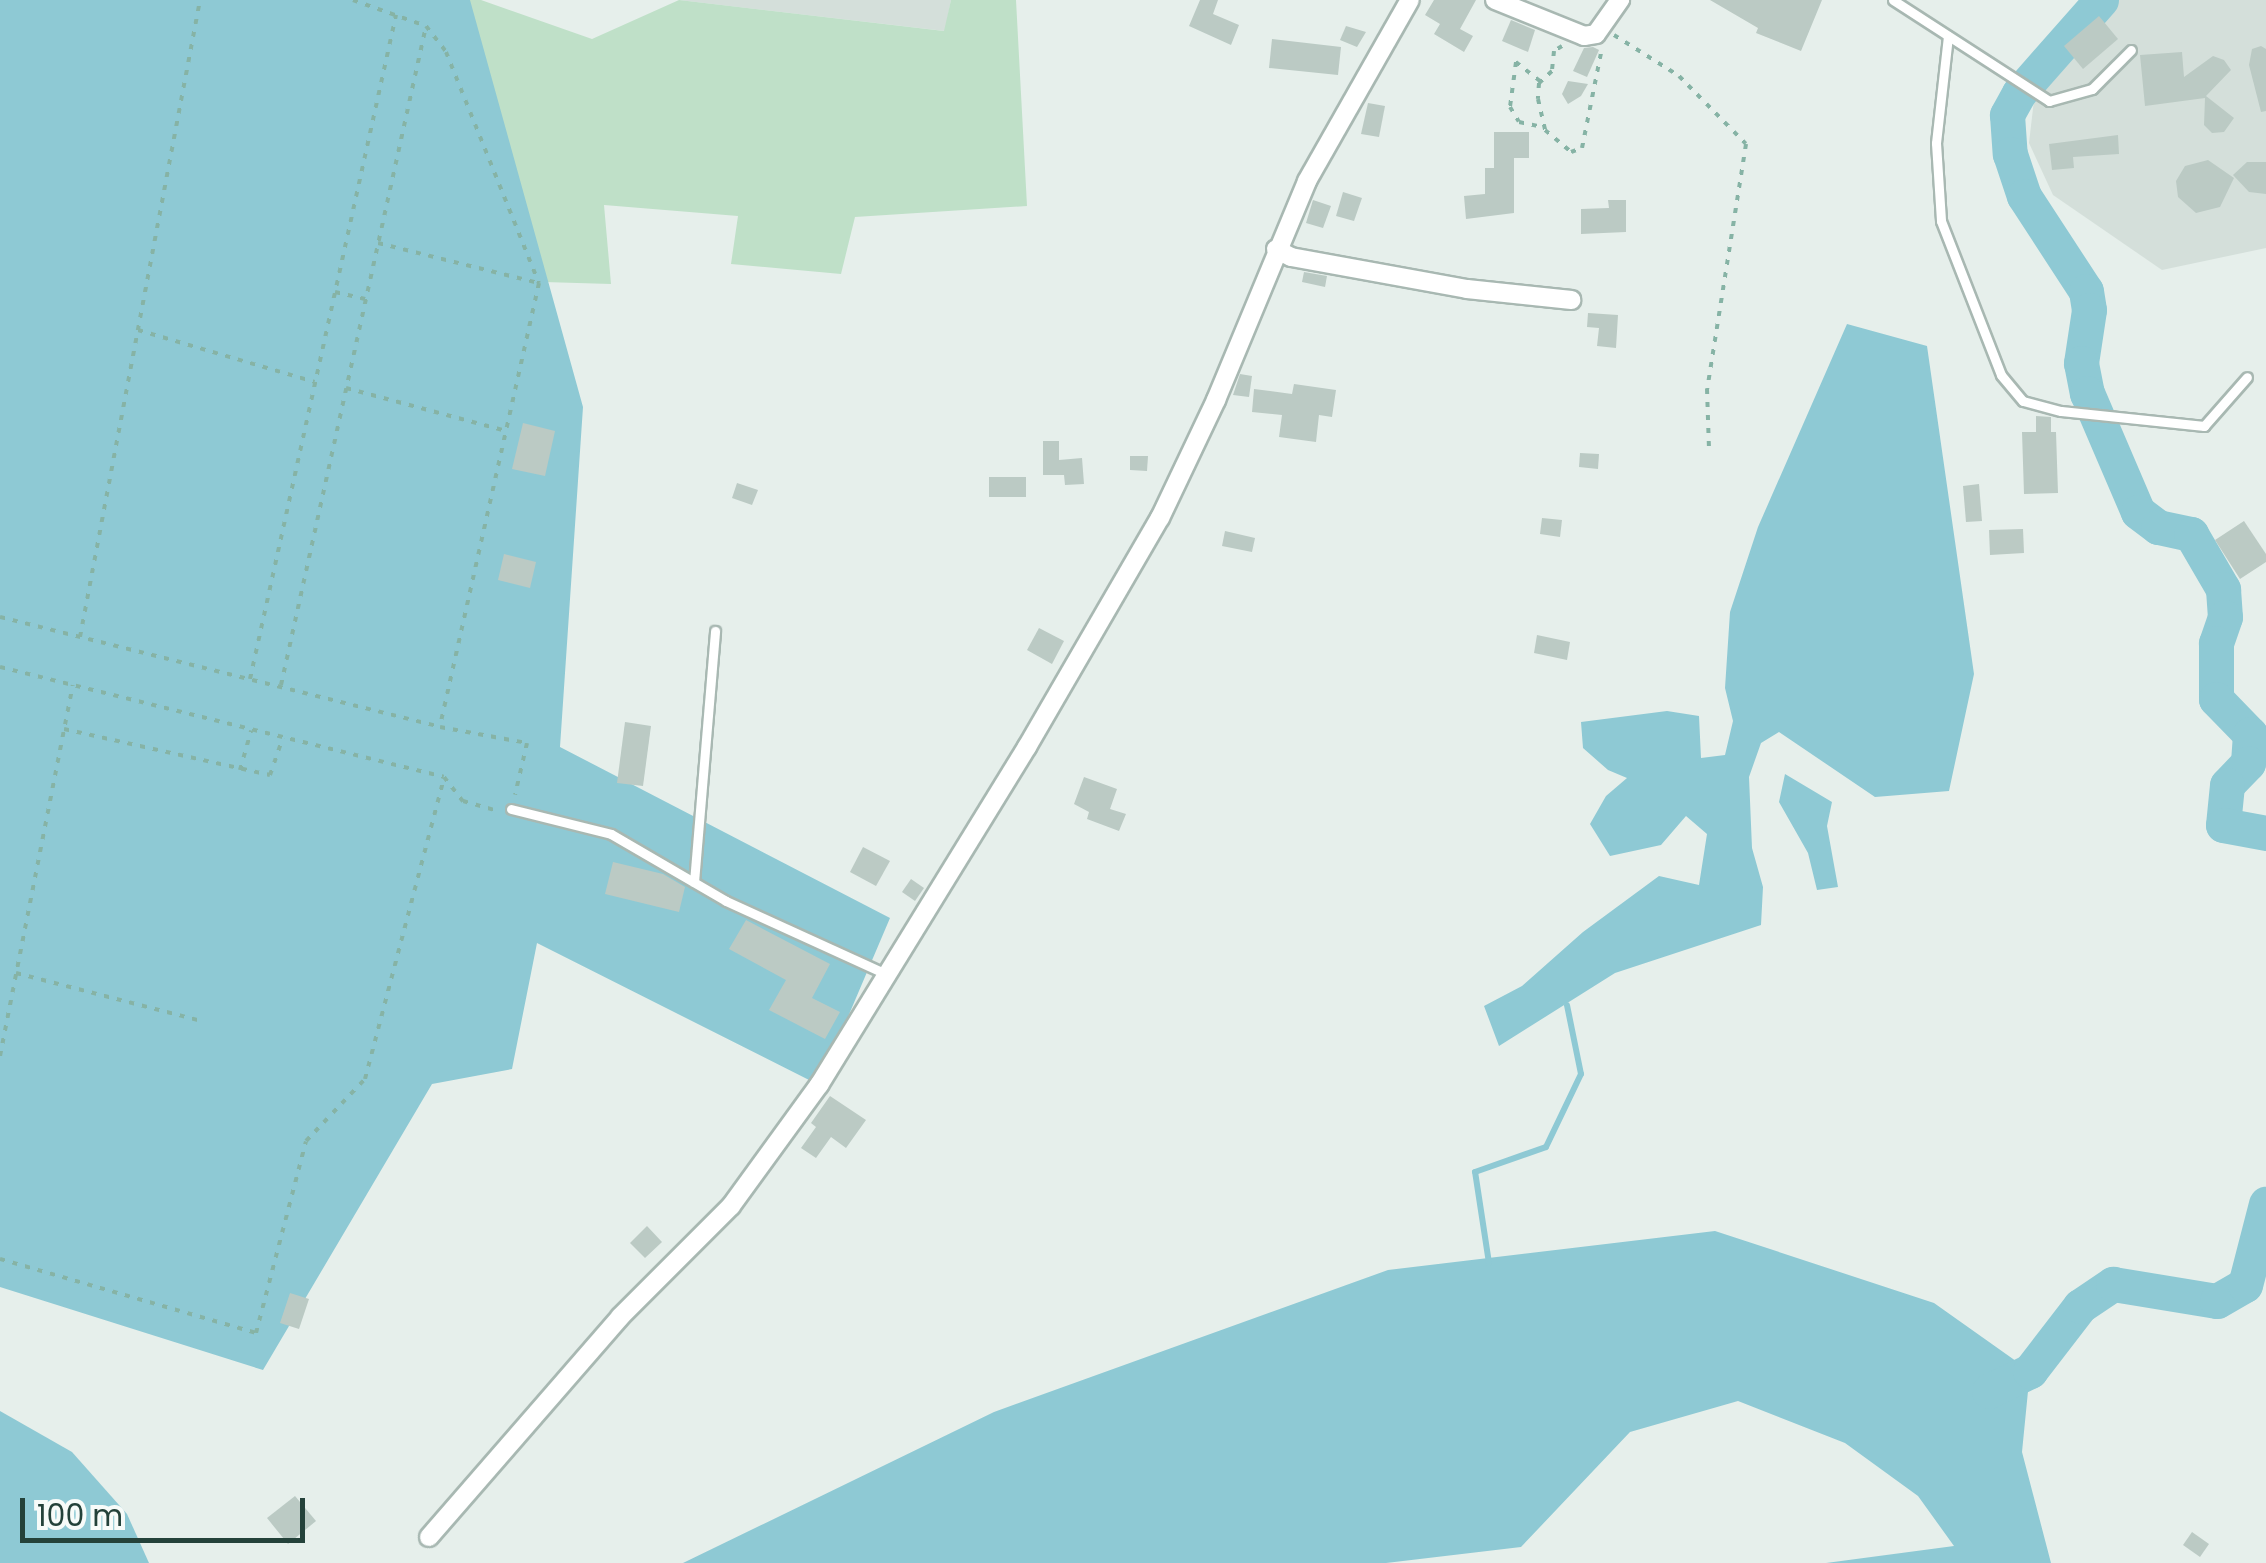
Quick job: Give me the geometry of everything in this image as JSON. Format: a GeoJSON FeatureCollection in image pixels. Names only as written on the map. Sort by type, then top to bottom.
{"type":"FeatureCollection","features":[{"type":"Feature","properties":{"kind":"street"},"geometry":{"type":"LineString","coordinates":[[429,1537],[620,1317],[731,1206],[819,1086],[1160,518],[1216,400],[1276,250],[1334,128],[1410,0]]}},
{"type":"Feature","properties":{"kind":"street"},"geometry":{"type":"LineString","coordinates":[[1494,0],[1571,34],[1596,34],[1620,0]]}},
{"type":"Feature","properties":{"kind":"street"},"geometry":{"type":"LineString","coordinates":[[1276,250],[1291,257],[1468,289],[1571,300]]}},
{"type":"Feature","properties":{"kind":"lane"},"geometry":{"type":"LineString","coordinates":[[1893,0],[2049,101],[2092,89],[2131,50]]}},
{"type":"Feature","properties":{"kind":"lane"},"geometry":{"type":"LineString","coordinates":[[1948,36],[1936,143],[1941,222],[2002,375],[2023,401],[2061,410],[2204,426],[2247,376]]}},
{"type":"Feature","properties":{"kind":"lane"},"geometry":{"type":"LineString","coordinates":[[694,882],[715,631]]}},
{"type":"Feature","properties":{"kind":"lane"},"geometry":{"type":"LineString","coordinates":[[511,809],[611,834],[694,882],[888,975]]}},
{"type":"Feature","properties":{"kind":"path"},"geometry":{"type":"LineString","coordinates":[[80,637],[200,0]]}},
{"type":"Feature","properties":{"kind":"path"},"geometry":{"type":"LineString","coordinates":[[354,0],[426,26],[446,52],[539,283],[440,727]]}},
{"type":"Feature","properties":{"kind":"path"},"geometry":{"type":"LineString","coordinates":[[250,679],[396,15]]}},
{"type":"Feature","properties":{"kind":"path"},"geometry":{"type":"LineString","coordinates":[[281,687],[426,26]]}},
{"type":"Feature","properties":{"kind":"path"},"geometry":{"type":"LineString","coordinates":[[1602,27],[1679,76],[1746,144],[1707,390],[1709,448]]}},
{"type":"Feature","properties":{"kind":"path"},"geometry":{"type":"LineString","coordinates":[[1544,127],[1538,99],[1540,82],[1552,71],[1554,51],[1571,34]]}},
{"type":"Feature","properties":{"kind":"path"},"geometry":{"type":"LineString","coordinates":[[1540,82],[1516,62],[1510,108],[1519,122],[1544,127],[1571,152],[1582,148],[1601,52]]}},
{"type":"Feature","properties":{"kind":"path"},"geometry":{"type":"LineString","coordinates":[[378,242],[539,283]]}},
{"type":"Feature","properties":{"kind":"path"},"geometry":{"type":"LineString","coordinates":[[335,292],[366,299]]}},
{"type":"Feature","properties":{"kind":"path"},"geometry":{"type":"LineString","coordinates":[[138,330],[316,382]]}},
{"type":"Feature","properties":{"kind":"path"},"geometry":{"type":"LineString","coordinates":[[346,388],[506,430]]}},
{"type":"Feature","properties":{"kind":"path"},"geometry":{"type":"LineString","coordinates":[[0,617],[440,727],[527,743],[511,809],[502,812],[463,801],[444,777],[0,667]]}},
{"type":"Feature","properties":{"kind":"path"},"geometry":{"type":"LineString","coordinates":[[0,1056],[73,685]]}},
{"type":"Feature","properties":{"kind":"path"},"geometry":{"type":"LineString","coordinates":[[64,729],[270,775],[283,738]]}},
{"type":"Feature","properties":{"kind":"path"},"geometry":{"type":"LineString","coordinates":[[240,770],[252,730]]}},
{"type":"Feature","properties":{"kind":"path"},"geometry":{"type":"LineString","coordinates":[[0,1258],[256,1332],[306,1141],[365,1079],[444,777]]}},
{"type":"Feature","properties":{"kind":"path"},"geometry":{"type":"LineString","coordinates":[[16,973],[198,1020]]}},
{"type":"Feature","properties":{"kind":"shaded area"},"geometry":{"type":"Polygon","coordinates":[[[679,0],[951,0],[945,31],[679,0]]]}},
{"type":"Feature","properties":{"kind":"shaded area"},"geometry":{"type":"Polygon","coordinates":[[[2102,0],[2266,0],[2266,248],[2162,270],[2053,195],[2029,143],[2034,100],[2064,46],[2102,0]]]}},
{"type":"Feature","properties":{"kind":"green space"},"geometry":{"type":"Polygon","coordinates":[[[450,0],[481,0],[592,39],[679,0],[944,31],[951,0],[1016,0],[1027,206],[855,217],[841,274],[731,264],[738,216],[604,205],[611,284],[544,282],[450,0]]]}},
{"type":"Feature","properties":{"kind":"water"},"geometry":{"type":"Polygon","coordinates":[[[0,0],[470,0],[583,407],[560,747],[890,918],[819,1085],[537,943],[512,1069],[432,1084],[263,1370],[0,1287],[0,0]]]}},
{"type":"Feature","properties":{"kind":"water"},"geometry":{"type":"Polygon","coordinates":[[[1847,324],[1927,346],[1974,674],[1949,791],[1875,797],[1779,732],[1761,743],[1749,777],[1752,848],[1763,887],[1761,925],[1615,973],[1499,1046],[1484,1006],[1522,986],[1583,932],[1659,876],[1699,885],[1707,834],[1686,816],[1661,845],[1610,856],[1590,824],[1606,796],[1627,778],[1608,770],[1583,748],[1581,722],[1667,711],[1699,716],[1701,758],[1725,755],[1733,721],[1725,688],[1730,612],[1758,527],[1847,324]]]}},
{"type":"Feature","properties":{"kind":"water"},"geometry":{"type":"Polygon","coordinates":[[[1785,774],[1832,802],[1827,826],[1838,887],[1817,890],[1808,853],[1779,802],[1785,774]]]}},
{"type":"Feature","properties":{"kind":"water"},"geometry":{"type":"Polygon","coordinates":[[[1715,1231],[1934,1303],[2030,1371],[2022,1452],[2051,1563],[1826,1563],[1954,1546],[1918,1496],[1845,1443],[1738,1401],[1630,1432],[1521,1547],[1386,1563],[683,1563],[994,1412],[1388,1270],[1715,1231]]]}},
{"type":"Feature","properties":{"kind":"water"},"geometry":{"type":"Polygon","coordinates":[[[0,1411],[72,1452],[127,1514],[149,1563],[0,1563],[0,1411]]]}},
{"type":"Feature","properties":{"kind":"building"},"geometry":{"type":"Polygon","coordinates":[[[1200,0],[1218,0],[1213,14],[1239,25],[1231,45],[1189,26],[1200,0]]]}},
{"type":"Feature","properties":{"kind":"building"},"geometry":{"type":"Polygon","coordinates":[[[1434,0],[1476,0],[1460,29],[1473,36],[1464,52],[1434,34],[1440,24],[1425,15],[1434,0]]]}},
{"type":"Feature","properties":{"kind":"building"},"geometry":{"type":"Polygon","coordinates":[[[1710,0],[1822,0],[1801,51],[1756,33],[1758,28],[1710,0]]]}},
{"type":"Feature","properties":{"kind":"building"},"geometry":{"type":"Polygon","coordinates":[[[2099,16],[2118,39],[2083,69],[2064,46],[2099,16]]]}},
{"type":"Feature","properties":{"kind":"building"},"geometry":{"type":"Polygon","coordinates":[[[1511,20],[1535,30],[1528,52],[1502,41],[1511,20]]]}},
{"type":"Feature","properties":{"kind":"building"},"geometry":{"type":"Polygon","coordinates":[[[1346,26],[1366,32],[1357,47],[1340,40],[1346,26]]]}},
{"type":"Feature","properties":{"kind":"building"},"geometry":{"type":"Polygon","coordinates":[[[1272,39],[1341,47],[1338,75],[1269,68],[1272,39]]]}},
{"type":"Feature","properties":{"kind":"building"},"geometry":{"type":"Polygon","coordinates":[[[1584,48],[1599,50],[1587,77],[1573,71],[1584,48]]]}},
{"type":"Feature","properties":{"kind":"building"},"geometry":{"type":"Polygon","coordinates":[[[2252,49],[2266,49],[2266,111],[2261,112],[2249,65],[2252,49]]]}},
{"type":"Feature","properties":{"kind":"building"},"geometry":{"type":"Polygon","coordinates":[[[2182,52],[2184,77],[2213,56],[2224,60],[2231,70],[2206,96],[2234,118],[2224,132],[2212,133],[2204,125],[2205,98],[2145,106],[2140,55],[2182,52]]]}},
{"type":"Feature","properties":{"kind":"building"},"geometry":{"type":"Polygon","coordinates":[[[1568,81],[1588,84],[1581,96],[1568,104],[1562,94],[1568,81]]]}},
{"type":"Feature","properties":{"kind":"building"},"geometry":{"type":"Polygon","coordinates":[[[1368,103],[1385,106],[1379,137],[1361,134],[1368,103]]]}},
{"type":"Feature","properties":{"kind":"building"},"geometry":{"type":"Polygon","coordinates":[[[1494,132],[1529,132],[1529,158],[1514,158],[1514,213],[1466,219],[1464,196],[1485,194],[1485,168],[1494,168],[1494,132]]]}},
{"type":"Feature","properties":{"kind":"building"},"geometry":{"type":"Polygon","coordinates":[[[2118,135],[2119,154],[2073,157],[2074,168],[2052,170],[2049,144],[2118,135]]]}},
{"type":"Feature","properties":{"kind":"building"},"geometry":{"type":"Polygon","coordinates":[[[2208,160],[2234,178],[2220,207],[2196,213],[2178,197],[2176,181],[2185,166],[2208,160]]]}},
{"type":"Feature","properties":{"kind":"building"},"geometry":{"type":"Polygon","coordinates":[[[2247,162],[2266,162],[2266,194],[2249,192],[2233,175],[2247,162]]]}},
{"type":"Feature","properties":{"kind":"building"},"geometry":{"type":"Polygon","coordinates":[[[1343,192],[1362,198],[1354,221],[1336,216],[1343,192]]]}},
{"type":"Feature","properties":{"kind":"building"},"geometry":{"type":"Polygon","coordinates":[[[1313,200],[1331,206],[1323,228],[1306,223],[1313,200]]]}},
{"type":"Feature","properties":{"kind":"building"},"geometry":{"type":"Polygon","coordinates":[[[1608,200],[1626,200],[1626,232],[1581,234],[1581,209],[1609,208],[1608,200]]]}},
{"type":"Feature","properties":{"kind":"building"},"geometry":{"type":"Polygon","coordinates":[[[1304,272],[1327,276],[1325,287],[1302,282],[1304,272]]]}},
{"type":"Feature","properties":{"kind":"building"},"geometry":{"type":"Polygon","coordinates":[[[1588,313],[1618,315],[1616,348],[1597,346],[1599,328],[1587,327],[1588,313]]]}},
{"type":"Feature","properties":{"kind":"building"},"geometry":{"type":"Polygon","coordinates":[[[1240,374],[1252,376],[1249,397],[1233,395],[1240,374]]]}},
{"type":"Feature","properties":{"kind":"building"},"geometry":{"type":"Polygon","coordinates":[[[1294,384],[1336,390],[1332,417],[1319,415],[1316,442],[1279,437],[1282,415],[1252,412],[1254,389],[1292,394],[1294,384]]]}},
{"type":"Feature","properties":{"kind":"building"},"geometry":{"type":"Polygon","coordinates":[[[2036,416],[2051,417],[2051,432],[2056,432],[2058,493],[2024,494],[2022,432],[2036,432],[2036,416]]]}},
{"type":"Feature","properties":{"kind":"building"},"geometry":{"type":"Polygon","coordinates":[[[523,423],[555,431],[545,476],[512,469],[523,423]]]}},
{"type":"Feature","properties":{"kind":"building"},"geometry":{"type":"Polygon","coordinates":[[[1043,441],[1059,441],[1059,460],[1082,458],[1084,484],[1065,485],[1064,475],[1043,475],[1043,441]]]}},
{"type":"Feature","properties":{"kind":"building"},"geometry":{"type":"Polygon","coordinates":[[[1580,453],[1599,454],[1598,469],[1579,467],[1580,453]]]}},
{"type":"Feature","properties":{"kind":"building"},"geometry":{"type":"Polygon","coordinates":[[[1130,456],[1148,456],[1147,471],[1130,470],[1130,456]]]}},
{"type":"Feature","properties":{"kind":"building"},"geometry":{"type":"Polygon","coordinates":[[[989,477],[1026,477],[1026,497],[989,497],[989,477]]]}},
{"type":"Feature","properties":{"kind":"building"},"geometry":{"type":"Polygon","coordinates":[[[737,483],[758,490],[752,505],[732,498],[737,483]]]}},
{"type":"Feature","properties":{"kind":"building"},"geometry":{"type":"Polygon","coordinates":[[[1979,484],[1982,521],[1966,522],[1963,486],[1979,484]]]}},
{"type":"Feature","properties":{"kind":"building"},"geometry":{"type":"Polygon","coordinates":[[[1542,518],[1562,520],[1560,537],[1540,534],[1542,518]]]}},
{"type":"Feature","properties":{"kind":"building"},"geometry":{"type":"Polygon","coordinates":[[[2244,521],[2266,554],[2266,562],[2240,579],[2215,540],[2244,521]]]}},
{"type":"Feature","properties":{"kind":"building"},"geometry":{"type":"Polygon","coordinates":[[[2023,529],[2024,553],[1990,555],[1989,530],[2023,529]]]}},
{"type":"Feature","properties":{"kind":"building"},"geometry":{"type":"Polygon","coordinates":[[[1225,531],[1255,538],[1252,552],[1222,546],[1225,531]]]}},
{"type":"Feature","properties":{"kind":"building"},"geometry":{"type":"Polygon","coordinates":[[[504,554],[536,562],[530,588],[498,580],[504,554]]]}},
{"type":"Feature","properties":{"kind":"building"},"geometry":{"type":"Polygon","coordinates":[[[1039,628],[1064,641],[1052,664],[1027,650],[1039,628]]]}},
{"type":"Feature","properties":{"kind":"building"},"geometry":{"type":"Polygon","coordinates":[[[1537,635],[1570,642],[1567,660],[1534,653],[1537,635]]]}},
{"type":"Feature","properties":{"kind":"building"},"geometry":{"type":"Polygon","coordinates":[[[625,722],[651,726],[643,786],[617,783],[625,722]]]}},
{"type":"Feature","properties":{"kind":"building"},"geometry":{"type":"Polygon","coordinates":[[[1084,777],[1117,789],[1110,809],[1126,814],[1119,831],[1087,819],[1089,812],[1074,804],[1084,777]]]}},
{"type":"Feature","properties":{"kind":"building"},"geometry":{"type":"Polygon","coordinates":[[[863,847],[890,861],[876,886],[850,872],[863,847]]]}},
{"type":"Feature","properties":{"kind":"building"},"geometry":{"type":"Polygon","coordinates":[[[613,862],[663,874],[685,887],[679,912],[605,894],[613,862]]]}},
{"type":"Feature","properties":{"kind":"building"},"geometry":{"type":"Polygon","coordinates":[[[911,879],[924,888],[915,901],[902,892],[911,879]]]}},
{"type":"Feature","properties":{"kind":"building"},"geometry":{"type":"Polygon","coordinates":[[[746,920],[830,964],[812,998],[840,1012],[825,1039],[769,1010],[786,980],[729,949],[746,920]]]}},
{"type":"Feature","properties":{"kind":"building"},"geometry":{"type":"Polygon","coordinates":[[[830,1096],[866,1120],[846,1148],[831,1137],[816,1158],[801,1148],[816,1127],[811,1123],[830,1096]]]}},
{"type":"Feature","properties":{"kind":"building"},"geometry":{"type":"Polygon","coordinates":[[[647,1226],[662,1242],[645,1258],[630,1243],[647,1226]]]}},
{"type":"Feature","properties":{"kind":"building"},"geometry":{"type":"Polygon","coordinates":[[[290,1293],[309,1299],[299,1329],[280,1323],[290,1293]]]}},
{"type":"Feature","properties":{"kind":"building"},"geometry":{"type":"Polygon","coordinates":[[[295,1496],[316,1521],[288,1544],[267,1518],[295,1496]]]}},
{"type":"Feature","properties":{"kind":"building"},"geometry":{"type":"Polygon","coordinates":[[[2192,1532],[2209,1544],[2200,1557],[2183,1545],[2192,1532]]]}},
{"type":"Feature","properties":{"kind":"waterway"},"geometry":{"type":"LineString","coordinates":[[2101,0],[2019,93],[2007,115],[2010,154],[2024,196],[2086,291],[2089,310],[2081,363],[2087,393],[2138,512],[2158,527],[2191,534],[2223,589],[2225,617],[2216,643],[2216,699],[2250,734],[2248,763],[2227,785],[2223,825],[2266,833]]}},
{"type":"Feature","properties":{"kind":"waterway"},"geometry":{"type":"LineString","coordinates":[[1489,1263],[1475,1172],[1546,1147],[1581,1074],[1567,1005]]}},
{"type":"Feature","properties":{"kind":"waterway"},"geometry":{"type":"LineString","coordinates":[[1989,1391],[2030,1371],[2080,1306],[2113,1284],[2217,1301],[2245,1285],[2266,1204]]}}]}
